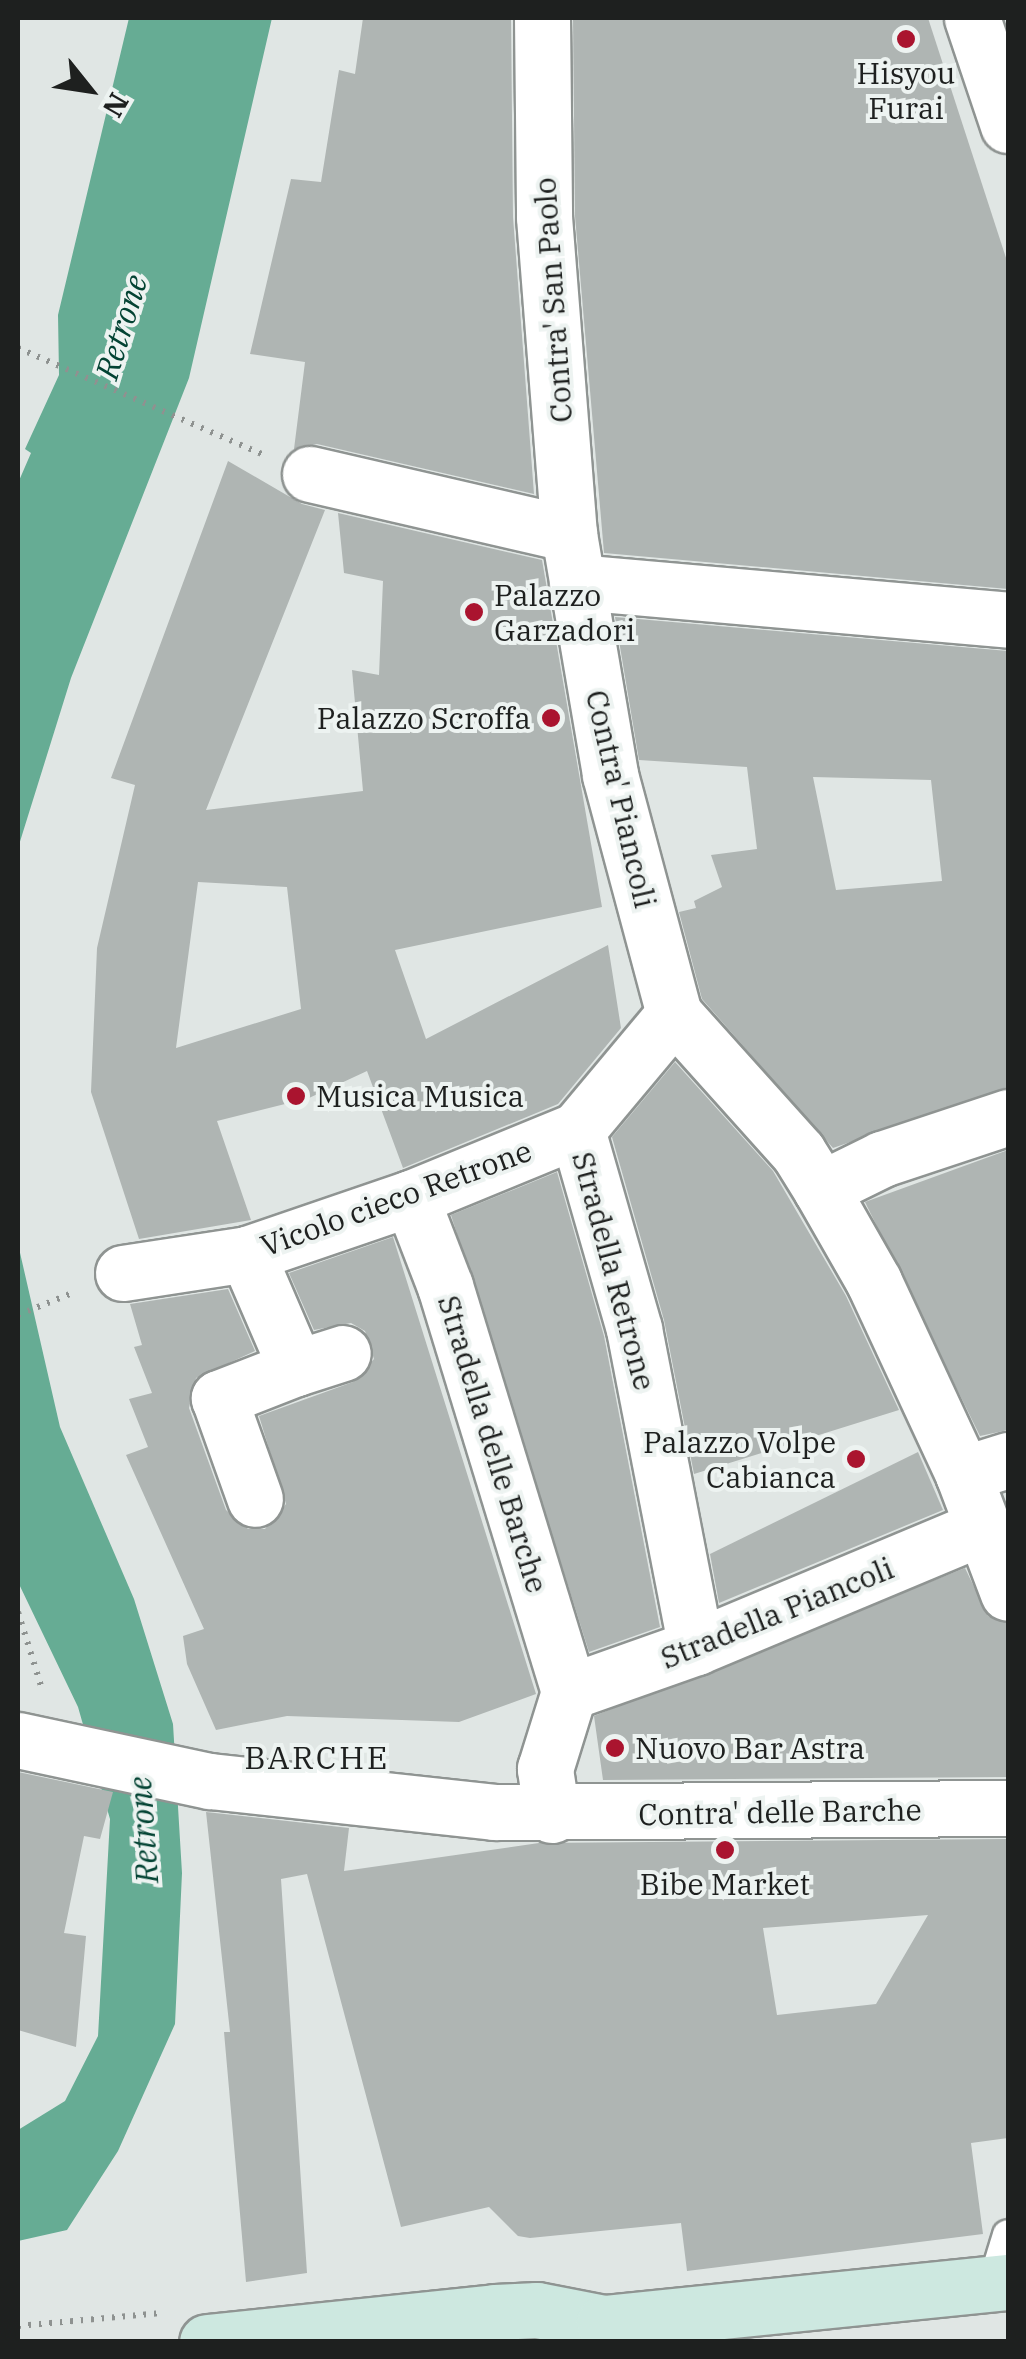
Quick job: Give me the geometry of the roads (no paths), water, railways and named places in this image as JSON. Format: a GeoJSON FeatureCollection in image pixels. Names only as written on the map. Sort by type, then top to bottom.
{"type":"FeatureCollection","features":[{"type":"Feature","properties":{"kind":"street","name":"Contra' San Paolo"},"geometry":{"type":"LineString","coordinates":[[542,18],[544,217],[573,558]]}},
{"type":"Feature","properties":{"kind":"street"},"geometry":{"type":"LineString","coordinates":[[972,18],[1003,109]]}},
{"type":"Feature","properties":{"kind":"street"},"geometry":{"type":"LineString","coordinates":[[310,474],[573,558],[1008,620]]}},
{"type":"Feature","properties":{"kind":"street","name":"Contra' Piancoli"},"geometry":{"type":"LineString","coordinates":[[573,558],[610,774],[674,1014]]}},
{"type":"Feature","properties":{"kind":"street"},"geometry":{"type":"LineString","coordinates":[[674,1014],[798,1152],[986,1467],[983,1528],[1008,1592]]}},
{"type":"Feature","properties":{"kind":"street","name":"Vicolo cieco Retrone"},"geometry":{"type":"LineString","coordinates":[[255,1500],[218,1398],[319,1361],[246,1254],[410,1198],[577,1130],[674,1014]]}},
{"type":"Feature","properties":{"kind":"street"},"geometry":{"type":"LineString","coordinates":[[822,1189],[882,1159],[1008,1118]]}},
{"type":"Feature","properties":{"kind":"street","name":"Stradella Retrone"},"geometry":{"type":"LineString","coordinates":[[577,1130],[634,1329],[696,1647]]}},
{"type":"Feature","properties":{"kind":"street","name":"Stradella delle Barche"},"geometry":{"type":"LineString","coordinates":[[410,1198],[444,1286],[569,1692]]}},
{"type":"Feature","properties":{"kind":"street"},"geometry":{"type":"LineString","coordinates":[[122,1274],[246,1254]]}},
{"type":"Feature","properties":{"kind":"street","name":"Stradella Piancoli"},"geometry":{"type":"LineString","coordinates":[[569,1692],[696,1647],[983,1528]]}},
{"type":"Feature","properties":{"kind":"street"},"geometry":{"type":"LineString","coordinates":[[552,1816],[545,1769],[569,1692]]}},
{"type":"Feature","properties":{"kind":"street","name":"Contra' delle Barche"},"geometry":{"type":"LineString","coordinates":[[40,1746],[210,1781],[552,1816],[1008,1808]]}},
{"type":"Feature","properties":{"kind":"street"},"geometry":{"type":"LineString","coordinates":[[207,2342],[495,2312],[537,2310],[604,2323],[1003,2267]]}},
{"type":"Feature","properties":{"kind":"water","name":"Retrone"},"geometry":{"type":"Polygon","coordinates":[[[129,18],[272,18],[189,378],[71,678],[18,848],[18,483],[31,453],[25,449],[59,375],[58,315],[129,18]]]}},
{"type":"Feature","properties":{"kind":"water","name":"Retrone"},"geometry":{"type":"Polygon","coordinates":[[[18,1244],[60,1427],[134,1599],[173,1724],[182,1873],[175,2024],[118,2151],[67,2230],[18,2241],[18,2130],[65,2101],[98,2036],[110,1819],[78,1707],[18,1582],[18,1244]]]}},
{"type":"Feature","properties":{"kind":"place","name":"Hisyou Furai"},"geometry":{"type":"Point","coordinates":[906,39]}},
{"type":"Feature","properties":{"kind":"place","name":"Palazzo Garzadori"},"geometry":{"type":"Point","coordinates":[474,612]}},
{"type":"Feature","properties":{"kind":"place","name":"Palazzo Scroffa"},"geometry":{"type":"Point","coordinates":[551,718]}},
{"type":"Feature","properties":{"kind":"place","name":"Musica Musica"},"geometry":{"type":"Point","coordinates":[296,1096]}},
{"type":"Feature","properties":{"kind":"place","name":"Palazzo Volpe Cabianca"},"geometry":{"type":"Point","coordinates":[856,1459]}},
{"type":"Feature","properties":{"kind":"place","name":"Nuovo Bar Astra"},"geometry":{"type":"Point","coordinates":[615,1748]}},
{"type":"Feature","properties":{"kind":"place","name":"Bibe Market"},"geometry":{"type":"Point","coordinates":[725,1850]}},
{"type":"Feature","properties":{"kind":"district","name":"BARCHE"},"geometry":{"type":"Point","coordinates":[317,1757]}}]}
